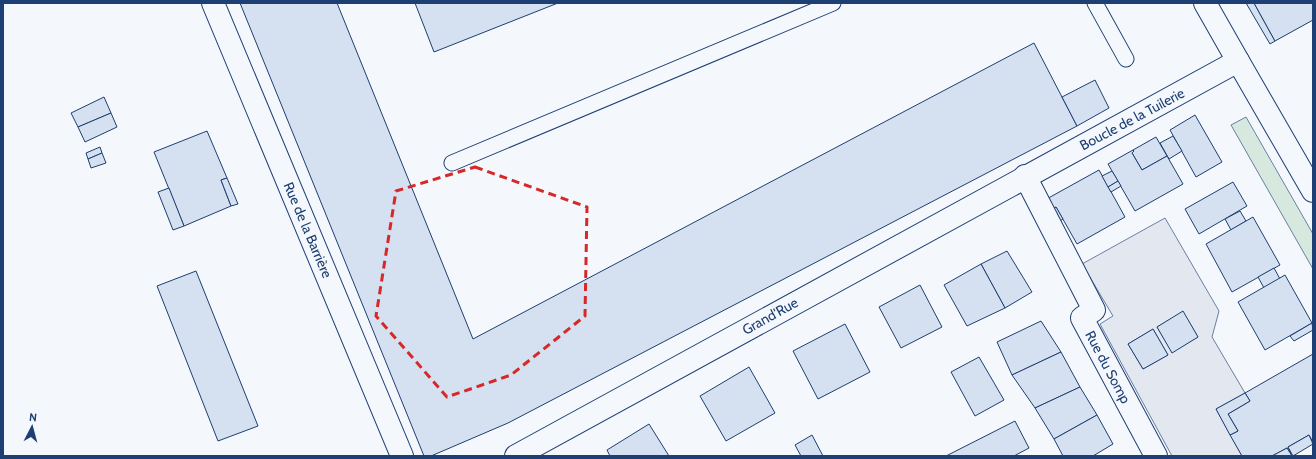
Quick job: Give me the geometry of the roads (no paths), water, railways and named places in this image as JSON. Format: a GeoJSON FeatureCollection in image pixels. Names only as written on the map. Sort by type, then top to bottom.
{"type":"FeatureCollection","features":[{"type":"Feature","properties":{"kind":"street","name":"Rue de la Barrière"},"geometry":{"type":"LineString","coordinates":[[213,3],[402,456]]}},
{"type":"Feature","properties":{"kind":"street"},"geometry":{"type":"LineString","coordinates":[[1205,3],[1313,191]]}},
{"type":"Feature","properties":{"kind":"street","name":"Boucle de la Tuilerie"},"geometry":{"type":"LineString","coordinates":[[1025,176],[1238,61]]}},
{"type":"Feature","properties":{"kind":"street","name":"Grand'Rue"},"geometry":{"type":"LineString","coordinates":[[516,456],[1025,176]]}},
{"type":"Feature","properties":{"kind":"street","name":"Rue du Somp"},"geometry":{"type":"LineString","coordinates":[[1025,176],[1094,310],[1082,318],[1156,456]]}},
{"type":"Feature","properties":{"kind":"lane"},"geometry":{"type":"LineString","coordinates":[[452,163],[833,3]]}},
{"type":"Feature","properties":{"kind":"lane"},"geometry":{"type":"LineString","coordinates":[[1095,3],[1126,59]]}}]}
